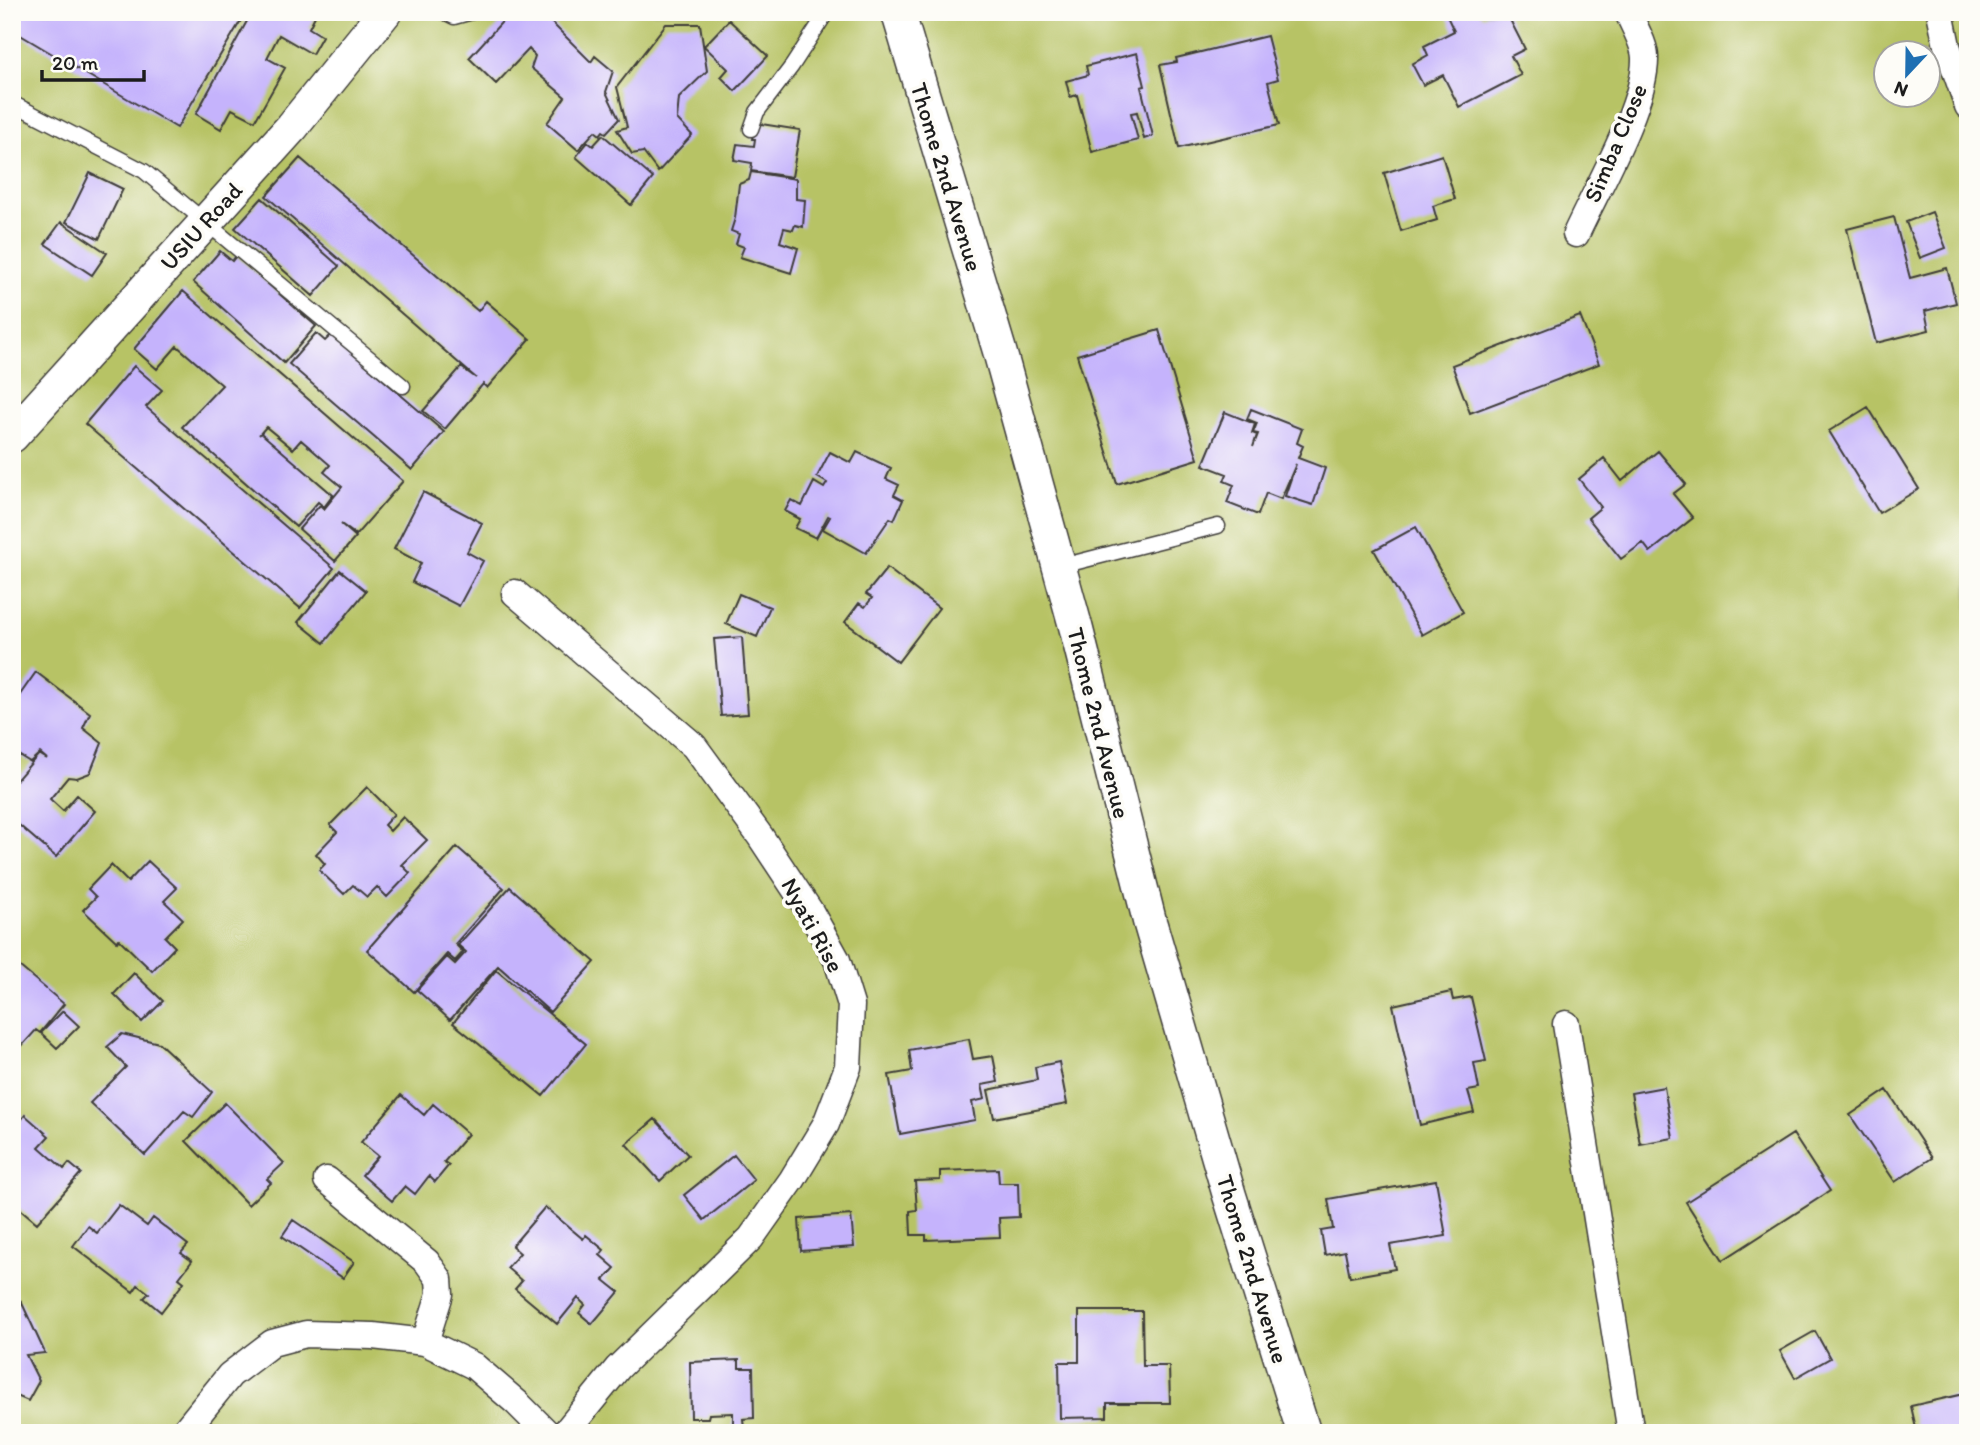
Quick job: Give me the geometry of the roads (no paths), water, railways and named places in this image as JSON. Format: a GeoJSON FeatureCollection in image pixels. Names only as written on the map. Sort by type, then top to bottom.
{"type":"FeatureCollection","features":[{"type":"Feature","properties":{"kind":"street","name":"USIU Road"},"geometry":{"type":"LineString","coordinates":[[12,436],[292,127],[385,12]]}},
{"type":"Feature","properties":{"kind":"street","name":"Thome 2nd Avenue"},"geometry":{"type":"LineString","coordinates":[[898,12],[995,337],[1058,566],[1150,923],[1229,1194],[1304,1433]]}},
{"type":"Feature","properties":{"kind":"street","name":"Simba Close"},"geometry":{"type":"LineString","coordinates":[[1576,234],[1621,139],[1643,83],[1646,54],[1628,12]]}},
{"type":"Feature","properties":{"kind":"street"},"geometry":{"type":"LineString","coordinates":[[1940,12],[1947,46],[1968,106]]}},
{"type":"Feature","properties":{"kind":"street","name":"Nyati Rise"},"geometry":{"type":"LineString","coordinates":[[515,593],[694,746],[760,836],[811,913],[837,961],[852,1005],[848,1067],[826,1125],[792,1180],[751,1238],[618,1368],[565,1433]]}},
{"type":"Feature","properties":{"kind":"street"},"geometry":{"type":"LineString","coordinates":[[1566,1024],[1631,1433]]}},
{"type":"Feature","properties":{"kind":"street"},"geometry":{"type":"LineString","coordinates":[[327,1180],[418,1252],[435,1271],[441,1287],[425,1342]]}},
{"type":"Feature","properties":{"kind":"street"},"geometry":{"type":"LineString","coordinates":[[183,1433],[230,1375],[272,1343],[306,1334],[373,1335],[425,1342],[474,1366],[547,1433]]}},
{"type":"Feature","properties":{"kind":"lane"},"geometry":{"type":"LineString","coordinates":[[444,12],[454,16],[472,12]]}},
{"type":"Feature","properties":{"kind":"lane"},"geometry":{"type":"LineString","coordinates":[[751,129],[757,112],[792,66],[827,12]]}},
{"type":"Feature","properties":{"kind":"lane"},"geometry":{"type":"LineString","coordinates":[[12,103],[144,171],[403,386]]}},
{"type":"Feature","properties":{"kind":"lane"},"geometry":{"type":"LineString","coordinates":[[1058,566],[1219,526]]}}]}
